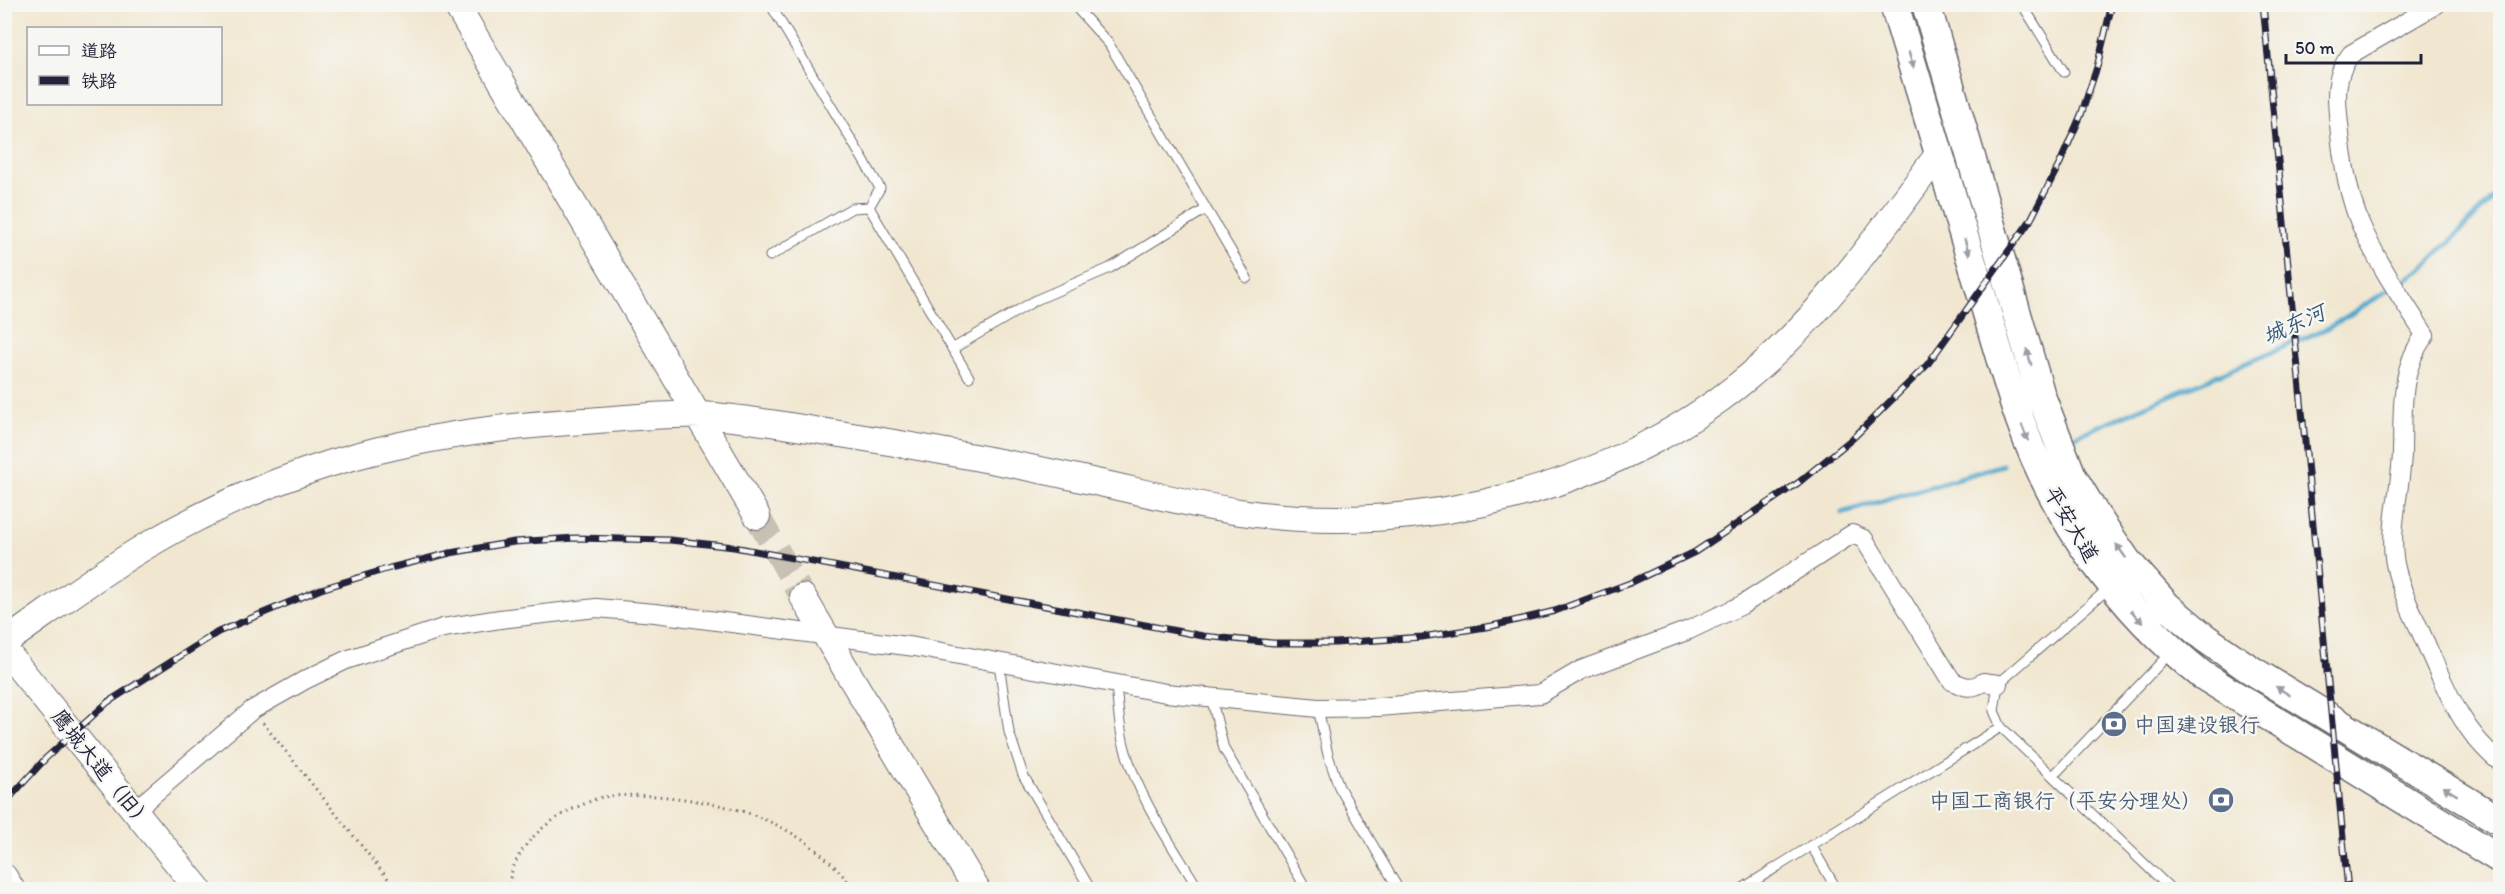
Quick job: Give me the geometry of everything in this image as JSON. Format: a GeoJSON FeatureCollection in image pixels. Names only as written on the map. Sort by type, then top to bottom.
{"type":"FeatureCollection","features":[{"type":"Feature","properties":{"kind":"main road","name":"平安大道"},"geometry":{"type":"LineString","coordinates":[[1894,4],[2020,421],[2049,488],[2111,586],[2137,617],[2172,651],[2202,675],[2500,859]]}},
{"type":"Feature","properties":{"kind":"main road","name":"平安大道"},"geometry":{"type":"LineString","coordinates":[[1926,4],[2041,396],[2072,476],[2115,543],[2167,606],[2205,638],[2300,701],[2500,821]]}},
{"type":"Feature","properties":{"kind":"street"},"geometry":{"type":"LineString","coordinates":[[456,4],[757,516]]}},
{"type":"Feature","properties":{"kind":"street"},"geometry":{"type":"LineString","coordinates":[[2438,4],[2351,54],[2342,64],[2338,78],[2337,99],[2339,128],[2352,199],[2370,243],[2425,335],[2408,364],[2403,396],[2402,458],[2393,536],[2394,559],[2401,588],[2452,700],[2488,753],[2500,762]]}},
{"type":"Feature","properties":{"kind":"street"},"geometry":{"type":"LineString","coordinates":[[4,643],[143,547],[202,515],[292,475],[356,454],[443,435],[515,425],[698,415],[783,425],[958,453],[1242,512],[1362,518],[1449,510],[1472,505],[1552,484],[1600,467],[1667,433],[1733,389],[1771,357],[1836,287],[1939,153]]}},
{"type":"Feature","properties":{"kind":"street"},"geometry":{"type":"LineString","coordinates":[[135,810],[252,710],[346,660],[443,628],[596,608],[655,613],[915,647],[1166,693],[1318,708],[1377,707],[1540,694],[1581,670],[1689,630],[1742,605],[1852,534],[1864,539],[1952,681],[1967,688],[1975,687],[1983,682],[1998,684]]}},
{"type":"Feature","properties":{"kind":"street"},"geometry":{"type":"LineString","coordinates":[[803,597],[977,890]]}},
{"type":"Feature","properties":{"kind":"street","name":"鹰城大道（旧）"},"geometry":{"type":"LineString","coordinates":[[4,649],[199,890]]}},
{"type":"Feature","properties":{"kind":"street"},"geometry":{"type":"LineString","coordinates":[[4,877],[12,890]]}},
{"type":"Feature","properties":{"kind":"lane"},"geometry":{"type":"LineString","coordinates":[[770,4],[880,188],[869,207]]}},
{"type":"Feature","properties":{"kind":"lane"},"geometry":{"type":"LineString","coordinates":[[1073,4],[1109,44],[1247,278]]}},
{"type":"Feature","properties":{"kind":"lane"},"geometry":{"type":"LineString","coordinates":[[2022,4],[2064,72]]}},
{"type":"Feature","properties":{"kind":"lane"},"geometry":{"type":"LineString","coordinates":[[770,256],[852,208],[869,207]]}},
{"type":"Feature","properties":{"kind":"lane"},"geometry":{"type":"LineString","coordinates":[[869,207],[969,377]]}},
{"type":"Feature","properties":{"kind":"lane"},"geometry":{"type":"LineString","coordinates":[[952,349],[1036,300],[1110,268],[1206,209]]}},
{"type":"Feature","properties":{"kind":"lane"},"geometry":{"type":"LineString","coordinates":[[2111,586],[1998,684],[1994,711],[2001,727],[2172,890]]}},
{"type":"Feature","properties":{"kind":"lane"},"geometry":{"type":"LineString","coordinates":[[2053,776],[2172,651]]}},
{"type":"Feature","properties":{"kind":"lane"},"geometry":{"type":"LineString","coordinates":[[999,664],[1009,732],[1023,775],[1091,890]]}},
{"type":"Feature","properties":{"kind":"lane"},"geometry":{"type":"LineString","coordinates":[[1116,684],[1125,752],[1137,784],[1199,890]]}},
{"type":"Feature","properties":{"kind":"lane"},"geometry":{"type":"LineString","coordinates":[[1210,697],[1224,749],[1307,890]]}},
{"type":"Feature","properties":{"kind":"lane"},"geometry":{"type":"LineString","coordinates":[[1318,708],[1328,755],[1339,787],[1399,890]]}},
{"type":"Feature","properties":{"kind":"lane"},"geometry":{"type":"LineString","coordinates":[[1740,890],[2001,727]]}},
{"type":"Feature","properties":{"kind":"lane"},"geometry":{"type":"LineString","coordinates":[[1811,845],[1837,890]]}},
{"type":"Feature","properties":{"kind":"path"},"geometry":{"type":"LineString","coordinates":[[252,710],[397,890]]}},
{"type":"Feature","properties":{"kind":"path"},"geometry":{"type":"LineString","coordinates":[[508,890],[510,874],[519,854],[533,835],[551,820],[601,798],[624,796],[702,802],[760,818],[794,834],[818,850],[838,869],[854,890]]}},
{"type":"Feature","properties":{"kind":"waterway","name":"城东河"},"geometry":{"type":"LineString","coordinates":[[2071,438],[2330,327],[2422,269],[2500,192]]}},
{"type":"Feature","properties":{"kind":"waterway","name":"城东河"},"geometry":{"type":"LineString","coordinates":[[1842,513],[2003,465]]}},
{"type":"Feature","properties":{"kind":"tunnel"},"geometry":{"type":"LineString","coordinates":[[757,516],[803,597]]}},
{"type":"Feature","properties":{"kind":"railway"},"geometry":{"type":"LineString","coordinates":[[4,804],[46,758],[108,702],[218,632],[321,589],[390,568],[450,553],[514,542],[575,538],[670,540],[734,547],[1203,636],[1273,643],[1335,643],[1422,637],[1492,626],[1555,611],[1630,583],[1695,552],[1798,483],[1852,439],[1927,365],[2030,221],[2060,163],[2081,115],[2097,67],[2112,4]]}},
{"type":"Feature","properties":{"kind":"railway"},"geometry":{"type":"LineString","coordinates":[[2263,4],[2348,890]]}},
{"type":"Feature","properties":{"kind":"place","name":"中国建设银行"},"geometry":{"type":"Point","coordinates":[2114,724]}},
{"type":"Feature","properties":{"kind":"place","name":"中国工商银行（平安分理处）"},"geometry":{"type":"Point","coordinates":[2221,800]}}]}
